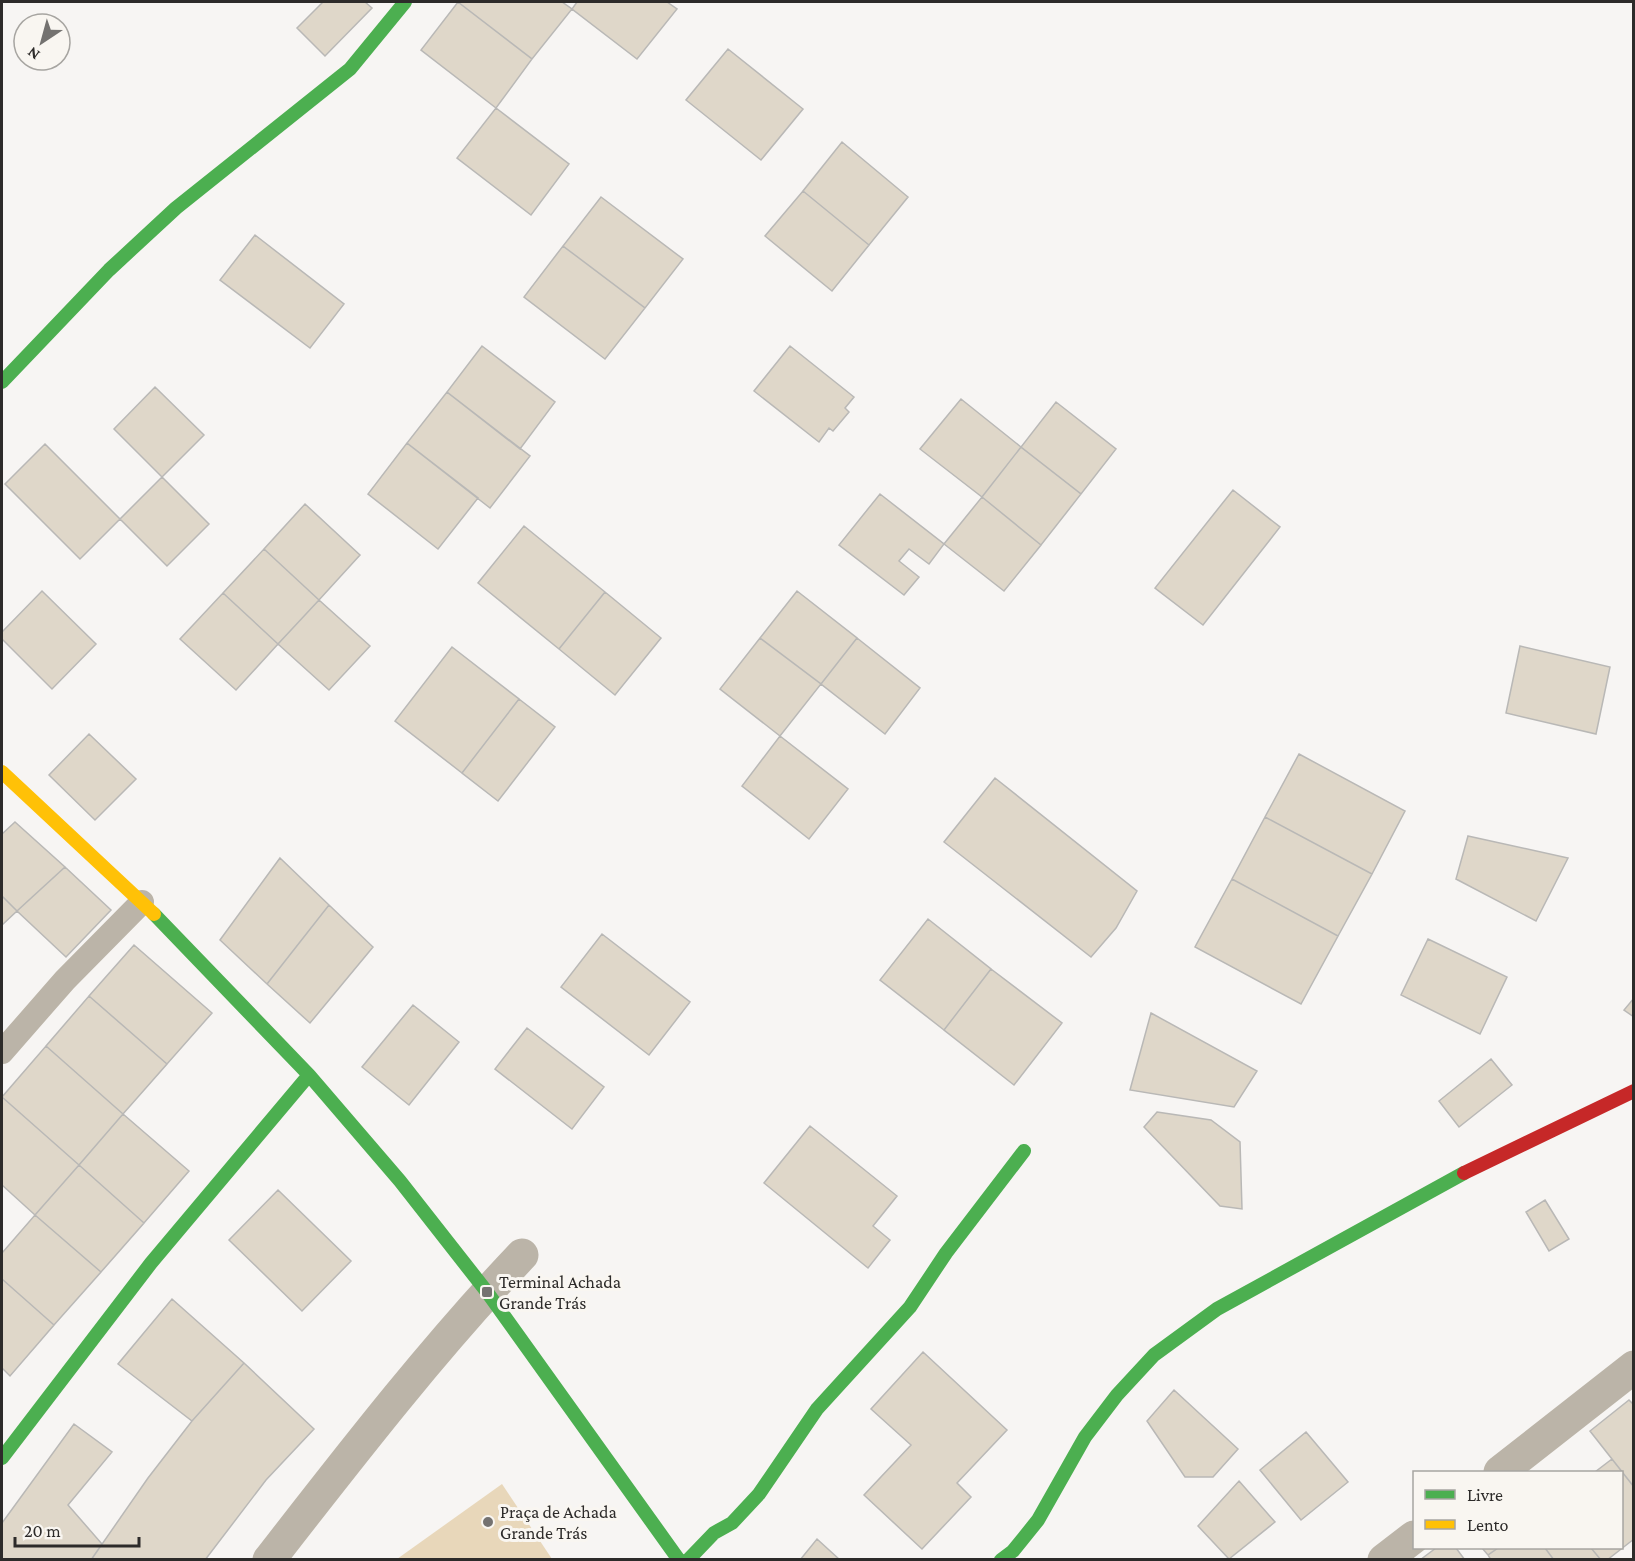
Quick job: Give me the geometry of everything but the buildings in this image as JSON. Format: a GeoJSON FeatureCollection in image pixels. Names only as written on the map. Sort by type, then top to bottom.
{"type":"FeatureCollection","features":[{"type":"Feature","properties":{"kind":"street"},"geometry":{"type":"LineString","coordinates":[[2,382],[109,270],[176,208],[350,69],[405,2]]}},
{"type":"Feature","properties":{"kind":"street"},"geometry":{"type":"LineString","coordinates":[[4,778],[142,902],[243,1003],[309,1075],[400,1181],[487,1292],[679,1560]]}},
{"type":"Feature","properties":{"kind":"street"},"geometry":{"type":"LineString","coordinates":[[2,1458],[148,1264],[224,1171],[309,1075]]}},
{"type":"Feature","properties":{"kind":"street"},"geometry":{"type":"LineString","coordinates":[[1001,1560],[1013,1551],[1038,1520],[1085,1437],[1117,1395],[1154,1355],[1217,1309],[1436,1186],[1634,1091]]}},
{"type":"Feature","properties":{"kind":"street"},"geometry":{"type":"LineString","coordinates":[[688,1560],[714,1533],[732,1522],[759,1494],[817,1409],[910,1307],[946,1253],[1024,1151]]}},
{"type":"Feature","properties":{"kind":"street"},"geometry":{"type":"LineString","coordinates":[[269,1560],[372,1429],[487,1292],[522,1256]]}},
{"type":"Feature","properties":{"kind":"street"},"geometry":{"type":"LineString","coordinates":[[1503,1471],[1634,1367]]}},
{"type":"Feature","properties":{"kind":"street"},"geometry":{"type":"LineString","coordinates":[[1384,1560],[1413,1538]]}},
{"type":"Feature","properties":{"kind":"lane"},"geometry":{"type":"LineString","coordinates":[[2,1052],[65,981],[142,902]]}},
{"type":"Feature","properties":{"kind":"shaded area","name":"Praça de Achada Grande Trás"},"geometry":{"type":"Polygon","coordinates":[[[502,1484],[552,1559],[397,1559],[502,1484]]]}},
{"type":"Feature","properties":{"kind":"traffic: fast"},"geometry":{"type":"LineString","coordinates":[[2,382],[109,270],[176,208],[350,69],[405,2]]}},
{"type":"Feature","properties":{"kind":"traffic: fast"},"geometry":{"type":"LineString","coordinates":[[154,914],[309,1075],[400,1181],[487,1292],[679,1560]]}},
{"type":"Feature","properties":{"kind":"traffic: fast"},"geometry":{"type":"LineString","coordinates":[[2,1458],[151,1263],[309,1075]]}},
{"type":"Feature","properties":{"kind":"traffic: fast"},"geometry":{"type":"LineString","coordinates":[[688,1560],[714,1533],[732,1523],[759,1494],[817,1409],[910,1307],[946,1253],[1024,1151]]}},
{"type":"Feature","properties":{"kind":"traffic: fast"},"geometry":{"type":"LineString","coordinates":[[1001,1560],[1013,1551],[1038,1520],[1085,1437],[1117,1395],[1154,1355],[1217,1309],[1464,1173]]}},
{"type":"Feature","properties":{"kind":"traffic: slow"},"geometry":{"type":"LineString","coordinates":[[2,772],[154,914]]}},
{"type":"Feature","properties":{"kind":"traffic: jam"},"geometry":{"type":"LineString","coordinates":[[1464,1173],[1634,1091]]}},
{"type":"Feature","properties":{"kind":"place","name":"Terminal Achada Grande Trás"},"geometry":{"type":"Point","coordinates":[487,1292]}},
{"type":"Feature","properties":{"kind":"place","name":"Praça de Achada Grande Trás"},"geometry":{"type":"Point","coordinates":[488,1522]}}]}
